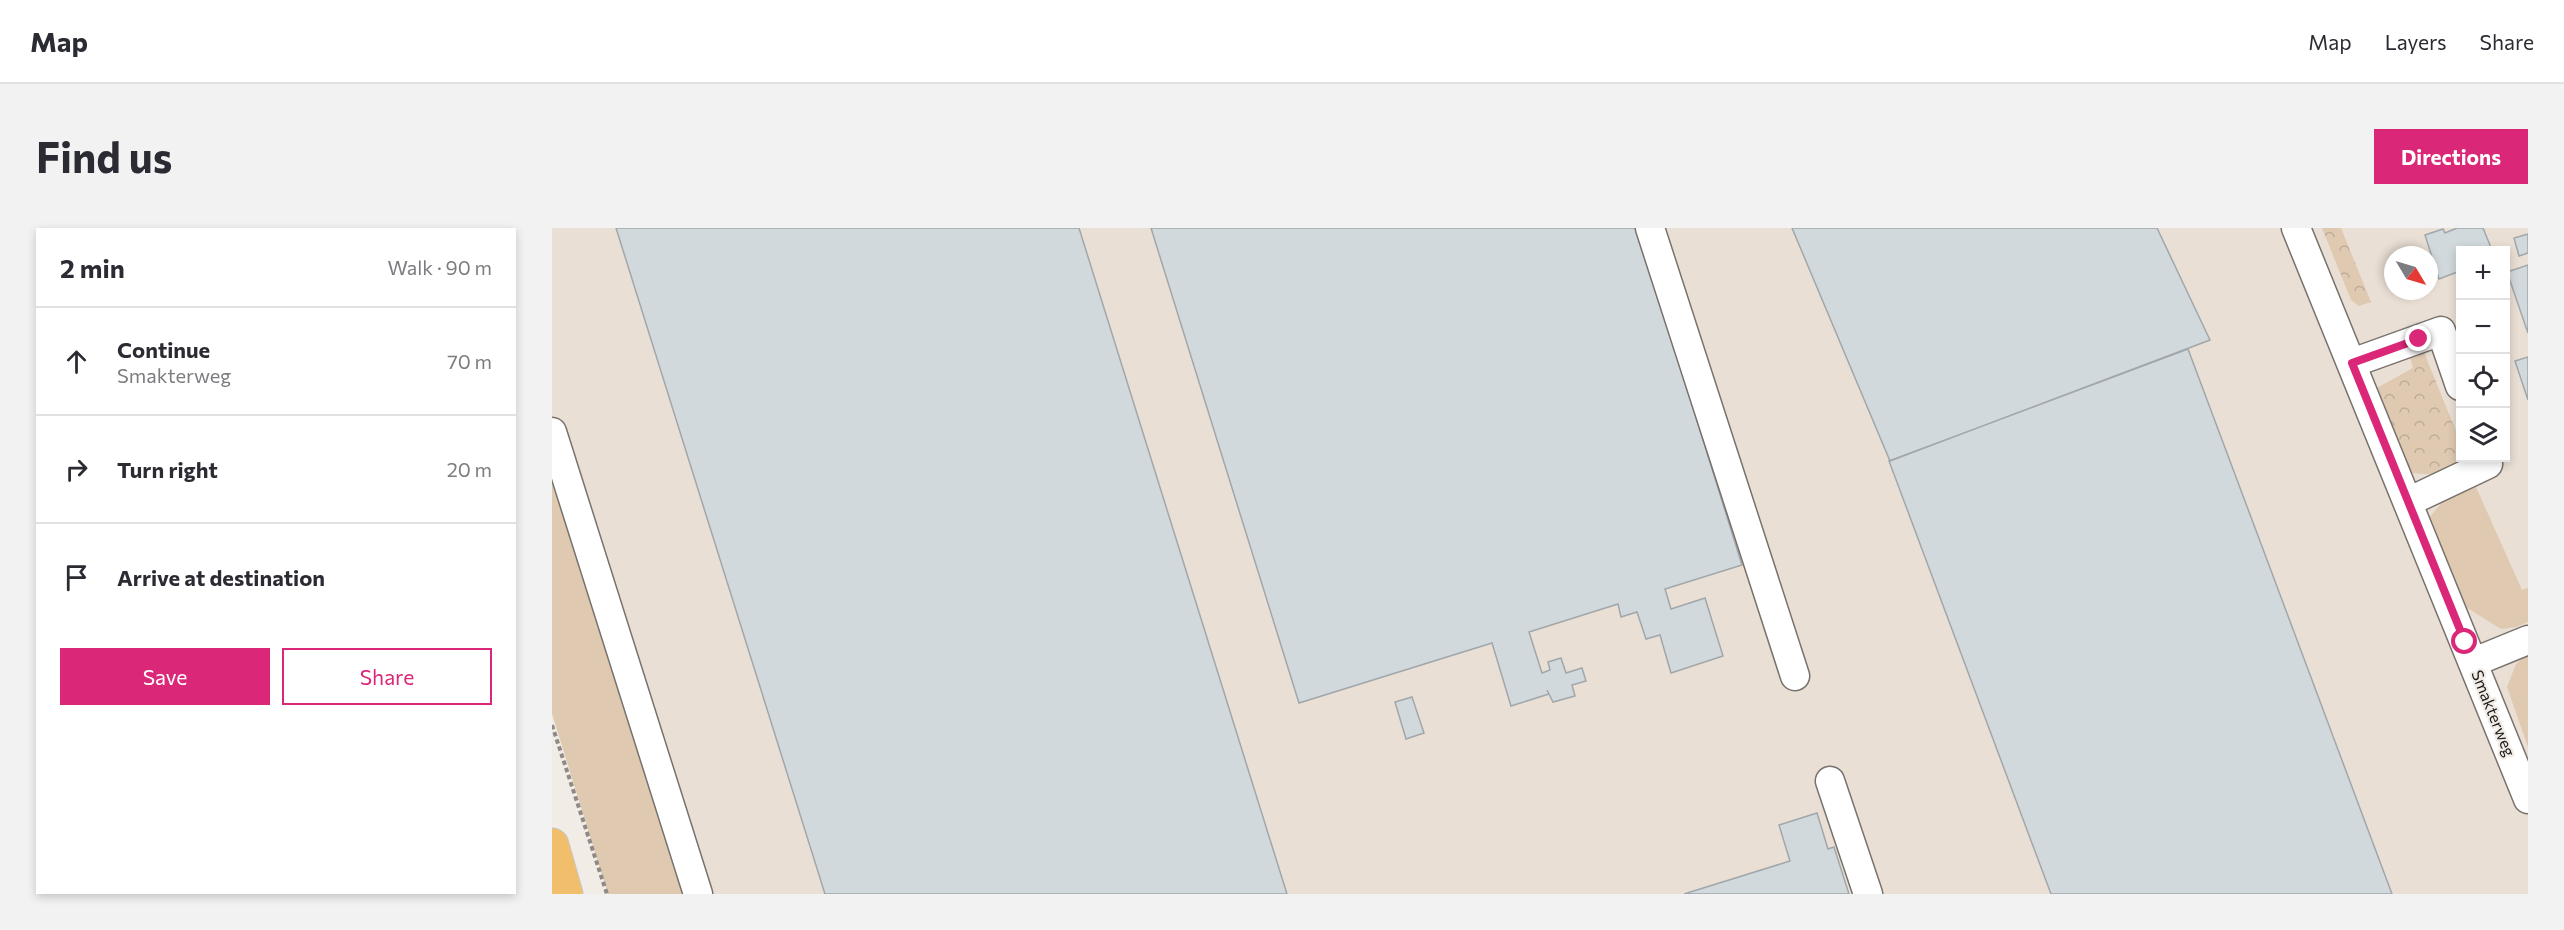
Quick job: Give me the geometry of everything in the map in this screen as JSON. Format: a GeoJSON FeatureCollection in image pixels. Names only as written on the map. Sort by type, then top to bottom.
{"type":"FeatureCollection","features":[{"type":"Feature","properties":{"kind":"main road"},"geometry":{"type":"LineString","coordinates":[[552,845],[566,894]]}},
{"type":"Feature","properties":{"kind":"street"},"geometry":{"type":"LineString","coordinates":[[1650,228],[1795,676]]}},
{"type":"Feature","properties":{"kind":"street","name":"Smakterweg"},"geometry":{"type":"LineString","coordinates":[[2296,228],[2528,799]]}},
{"type":"Feature","properties":{"kind":"street"},"geometry":{"type":"LineString","coordinates":[[2352,363],[2441,331],[2456,374]]}},
{"type":"Feature","properties":{"kind":"street"},"geometry":{"type":"LineString","coordinates":[[552,432],[698,894]]}},
{"type":"Feature","properties":{"kind":"street"},"geometry":{"type":"LineString","coordinates":[[2408,502],[2488,464],[2487,462]]}},
{"type":"Feature","properties":{"kind":"street"},"geometry":{"type":"LineString","coordinates":[[2474,662],[2528,640]]}},
{"type":"Feature","properties":{"kind":"street"},"geometry":{"type":"LineString","coordinates":[[1830,781],[1868,894]]}},
{"type":"Feature","properties":{"kind":"path"},"geometry":{"type":"LineString","coordinates":[[552,725],[607,894]]}},
{"type":"Feature","properties":{"kind":"shaded area"},"geometry":{"type":"Polygon","coordinates":[[[552,228],[2528,228],[2528,894],[684,894],[552,466],[552,228]]]}},
{"type":"Feature","properties":{"kind":"green space"},"geometry":{"type":"Polygon","coordinates":[[[2322,228],[2341,228],[2371,302],[2359,306],[2351,300],[2322,228]]]}},
{"type":"Feature","properties":{"kind":"green space"},"geometry":{"type":"Polygon","coordinates":[[[2421,345],[2456,431],[2456,462],[2470,462],[2439,475],[2411,473],[2375,389],[2413,368],[2408,351],[2421,345]]]}},
{"type":"Feature","properties":{"kind":"green space"},"geometry":{"type":"Polygon","coordinates":[[[552,473],[683,894],[608,894],[552,714],[552,473]]]}},
{"type":"Feature","properties":{"kind":"green space"},"geometry":{"type":"Polygon","coordinates":[[[2476,487],[2522,590],[2528,588],[2528,622],[2516,627],[2501,629],[2464,606],[2428,519],[2451,492],[2476,487]]]}},
{"type":"Feature","properties":{"kind":"green space"},"geometry":{"type":"Polygon","coordinates":[[[2528,654],[2528,747],[2507,687],[2516,664],[2528,654]]]}},
{"type":"Feature","properties":{"kind":"building"},"geometry":{"type":"Polygon","coordinates":[[[616,228],[1079,228],[1287,894],[825,894],[616,228]]]}},
{"type":"Feature","properties":{"kind":"building"},"geometry":{"type":"Polygon","coordinates":[[[1151,228],[1637,228],[1742,565],[1665,589],[1671,609],[1705,598],[1723,656],[1671,673],[1660,635],[1646,639],[1637,612],[1621,617],[1618,604],[1529,632],[1542,673],[1550,670],[1548,662],[1561,658],[1566,673],[1582,668],[1586,681],[1572,685],[1575,696],[1553,702],[1549,694],[1511,706],[1492,643],[1299,703],[1151,228]]]}},
{"type":"Feature","properties":{"kind":"building"},"geometry":{"type":"Polygon","coordinates":[[[1792,228],[2157,228],[2210,340],[1890,461],[1792,228]]]}},
{"type":"Feature","properties":{"kind":"building"},"geometry":{"type":"Polygon","coordinates":[[[2457,228],[2483,228],[2490,246],[2456,246],[2456,273],[2439,279],[2438,246],[2428,246],[2425,235],[2443,229],[2445,233],[2457,228]]]}},
{"type":"Feature","properties":{"kind":"building"},"geometry":{"type":"Polygon","coordinates":[[[2528,234],[2528,253],[2519,256],[2514,238],[2528,234]]]}},
{"type":"Feature","properties":{"kind":"building"},"geometry":{"type":"Polygon","coordinates":[[[2528,265],[2528,333],[2510,281],[2510,271],[2528,265]]]}},
{"type":"Feature","properties":{"kind":"building"},"geometry":{"type":"Polygon","coordinates":[[[2188,349],[2392,894],[2051,894],[1889,461],[2188,349]]]}},
{"type":"Feature","properties":{"kind":"building"},"geometry":{"type":"Polygon","coordinates":[[[2528,357],[2528,400],[2515,361],[2528,357]]]}},
{"type":"Feature","properties":{"kind":"building"},"geometry":{"type":"Polygon","coordinates":[[[1412,697],[1424,733],[1406,739],[1395,702],[1412,697]]]}},
{"type":"Feature","properties":{"kind":"building"},"geometry":{"type":"Polygon","coordinates":[[[1817,813],[1828,849],[1834,847],[1849,894],[1684,894],[1790,861],[1779,825],[1817,813]]]}},
{"type":"Feature","properties":{"kind":"route"},"geometry":{"type":"LineString","coordinates":[[2419,339],[2352,363],[2465,642]]}}]}
